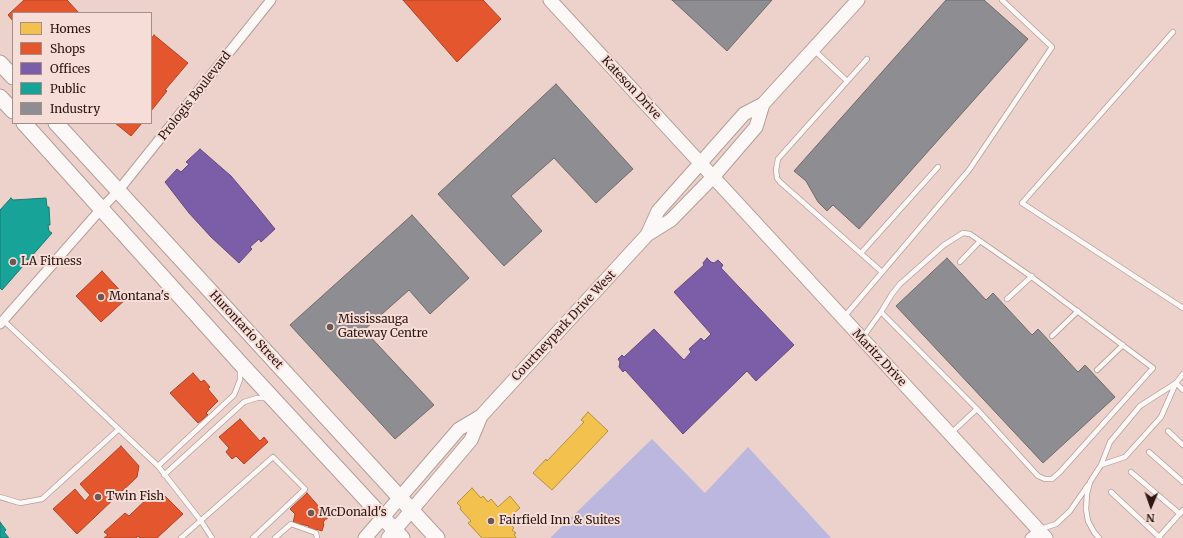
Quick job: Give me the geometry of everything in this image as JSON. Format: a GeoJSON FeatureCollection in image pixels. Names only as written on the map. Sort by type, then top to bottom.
{"type":"FeatureCollection","features":[{"type":"Feature","properties":{"kind":"main road","name":"Kateson Drive"},"geometry":{"type":"LineString","coordinates":[[550,0],[713,177]]}},
{"type":"Feature","properties":{"kind":"main road","name":"Courtneypark Drive West"},"geometry":{"type":"LineString","coordinates":[[647,235],[658,211],[700,163],[744,114],[763,104],[858,0]]}},
{"type":"Feature","properties":{"kind":"main road"},"geometry":{"type":"LineString","coordinates":[[0,62],[12,76]]}},
{"type":"Feature","properties":{"kind":"main road"},"geometry":{"type":"LineString","coordinates":[[0,97],[12,110]]}},
{"type":"Feature","properties":{"kind":"main road","name":"Courtneypark Drive West"},"geometry":{"type":"LineString","coordinates":[[364,538],[459,429],[480,416],[647,235],[671,220],[713,177],[756,127],[763,104]]}},
{"type":"Feature","properties":{"kind":"main road"},"geometry":{"type":"LineString","coordinates":[[25,124],[240,363],[383,517],[395,535]]}},
{"type":"Feature","properties":{"kind":"main road","name":"Hurontario Street"},"geometry":{"type":"LineString","coordinates":[[57,124],[437,538]]}},
{"type":"Feature","properties":{"kind":"main road","name":"Maritz Drive"},"geometry":{"type":"LineString","coordinates":[[713,177],[950,434],[1039,535]]}},
{"type":"Feature","properties":{"kind":"main road","name":"Courtneypark Drive West"},"geometry":{"type":"LineString","coordinates":[[395,535],[412,511],[471,440],[480,416]]}},
{"type":"Feature","properties":{"kind":"street","name":"Prologis Boulevard"},"geometry":{"type":"LineString","coordinates":[[2,322],[118,191],[271,0]]}},
{"type":"Feature","properties":{"kind":"lane"},"geometry":{"type":"LineString","coordinates":[[843,319],[969,170],[1052,47],[1002,0]]}},
{"type":"Feature","properties":{"kind":"lane"},"geometry":{"type":"LineString","coordinates":[[1173,32],[1022,203],[1183,308]]}},
{"type":"Feature","properties":{"kind":"lane"},"geometry":{"type":"LineString","coordinates":[[813,49],[847,81]]}},
{"type":"Feature","properties":{"kind":"lane"},"geometry":{"type":"LineString","coordinates":[[867,59],[778,159],[776,170],[780,182],[882,272]]}},
{"type":"Feature","properties":{"kind":"lane"},"geometry":{"type":"LineString","coordinates":[[861,253],[938,167]]}},
{"type":"Feature","properties":{"kind":"lane"},"geometry":{"type":"LineString","coordinates":[[862,339],[900,284],[944,246],[963,233],[970,234],[1032,276],[1153,368],[1060,472],[1052,479],[1045,479],[1038,476],[977,409],[881,312]]}},
{"type":"Feature","properties":{"kind":"lane"},"geometry":{"type":"LineString","coordinates":[[960,262],[980,241]]}},
{"type":"Feature","properties":{"kind":"lane"},"geometry":{"type":"LineString","coordinates":[[1007,299],[1032,276]]}},
{"type":"Feature","properties":{"kind":"lane"},"geometry":{"type":"LineString","coordinates":[[1052,336],[1078,311]]}},
{"type":"Feature","properties":{"kind":"lane"},"geometry":{"type":"LineString","coordinates":[[2,322],[158,466],[202,521],[212,538]]}},
{"type":"Feature","properties":{"kind":"lane"},"geometry":{"type":"LineString","coordinates":[[1097,370],[1123,345]]}},
{"type":"Feature","properties":{"kind":"lane"},"geometry":{"type":"LineString","coordinates":[[158,466],[234,395],[240,380],[240,363]]}},
{"type":"Feature","properties":{"kind":"lane"},"geometry":{"type":"LineString","coordinates":[[1101,466],[1125,457],[1161,417],[1176,383],[1183,374]]}},
{"type":"Feature","properties":{"kind":"lane"},"geometry":{"type":"LineString","coordinates":[[1176,383],[1183,390]]}},
{"type":"Feature","properties":{"kind":"lane"},"geometry":{"type":"LineString","coordinates":[[1039,535],[1056,524],[1070,511],[1101,466],[1110,442],[1140,406],[1176,383]]}},
{"type":"Feature","properties":{"kind":"lane"},"geometry":{"type":"LineString","coordinates":[[164,475],[244,402],[257,398],[272,398]]}},
{"type":"Feature","properties":{"kind":"lane"},"geometry":{"type":"LineString","coordinates":[[950,434],[977,409]]}},
{"type":"Feature","properties":{"kind":"lane"},"geometry":{"type":"LineString","coordinates":[[0,497],[20,503],[42,499],[119,430]]}},
{"type":"Feature","properties":{"kind":"lane"},"geometry":{"type":"LineString","coordinates":[[1168,431],[1183,445]]}},
{"type":"Feature","properties":{"kind":"lane"},"geometry":{"type":"LineString","coordinates":[[1149,452],[1183,482]]}},
{"type":"Feature","properties":{"kind":"lane"},"geometry":{"type":"LineString","coordinates":[[181,538],[273,457],[305,489],[253,538]]}},
{"type":"Feature","properties":{"kind":"lane"},"geometry":{"type":"LineString","coordinates":[[1111,492],[1160,538],[1181,512],[1131,472]]}},
{"type":"Feature","properties":{"kind":"lane"},"geometry":{"type":"LineString","coordinates":[[1090,482],[1086,508],[1088,521],[1099,538]]}},
{"type":"Feature","properties":{"kind":"lane"},"geometry":{"type":"LineString","coordinates":[[275,538],[291,524],[316,533],[317,538]]}},
{"type":"Feature","properties":{"kind":"shaded area"},"geometry":{"type":"Polygon","coordinates":[[[652,439],[705,493],[748,447],[831,538],[550,538],[652,439]]]}},
{"type":"Feature","properties":{"kind":"building: Homes"},"geometry":{"type":"Polygon","coordinates":[[[588,412],[608,431],[552,490],[533,473],[546,459],[547,461],[584,422],[581,420],[588,412]]]}},
{"type":"Feature","properties":{"kind":"building: Homes"},"geometry":{"type":"Polygon","coordinates":[[[472,488],[481,498],[483,496],[488,502],[491,499],[498,507],[510,496],[520,508],[506,520],[514,528],[512,530],[516,533],[514,534],[516,538],[482,538],[468,523],[471,521],[460,509],[461,507],[457,503],[472,488]]]}},
{"type":"Feature","properties":{"kind":"building: Shops"},"geometry":{"type":"Polygon","coordinates":[[[24,0],[67,0],[78,12],[12,12],[12,20],[8,15],[24,0]]]}},
{"type":"Feature","properties":{"kind":"building: Shops"},"geometry":{"type":"Polygon","coordinates":[[[403,0],[483,0],[501,19],[457,62],[403,0]]]}},
{"type":"Feature","properties":{"kind":"building: Shops"},"geometry":{"type":"Polygon","coordinates":[[[154,35],[188,63],[165,90],[167,91],[152,110],[152,38],[154,35]]]}},
{"type":"Feature","properties":{"kind":"building: Shops"},"geometry":{"type":"Polygon","coordinates":[[[116,124],[141,124],[131,136],[116,124]]]}},
{"type":"Feature","properties":{"kind":"building: Shops","name":"Montana's"},"geometry":{"type":"Polygon","coordinates":[[[102,271],[127,298],[101,322],[76,296],[102,271]]]}},
{"type":"Feature","properties":{"kind":"building: Shops"},"geometry":{"type":"Polygon","coordinates":[[[193,373],[201,382],[204,380],[210,387],[208,389],[218,401],[206,413],[208,415],[198,423],[170,393],[193,373]]]}},
{"type":"Feature","properties":{"kind":"building: Shops"},"geometry":{"type":"Polygon","coordinates":[[[240,419],[260,441],[264,437],[268,442],[244,464],[236,456],[232,459],[226,452],[229,448],[219,437],[240,419]]]}},
{"type":"Feature","properties":{"kind":"building: Shops"},"geometry":{"type":"Polygon","coordinates":[[[121,446],[139,466],[137,477],[77,534],[53,509],[75,489],[85,501],[90,495],[80,484],[121,446]]]}},
{"type":"Feature","properties":{"kind":"building: Shops"},"geometry":{"type":"Polygon","coordinates":[[[153,493],[163,494],[183,514],[157,538],[140,538],[138,536],[136,538],[104,538],[108,535],[104,532],[125,513],[129,516],[153,493]]]}},
{"type":"Feature","properties":{"kind":"building: Shops","name":"McDonald's"},"geometry":{"type":"Polygon","coordinates":[[[307,493],[321,509],[329,511],[327,519],[325,519],[323,523],[322,531],[316,529],[316,531],[308,528],[309,526],[300,524],[300,526],[293,523],[295,514],[290,509],[307,493]]]}},
{"type":"Feature","properties":{"kind":"building: Offices"},"geometry":{"type":"Polygon","coordinates":[[[200,149],[231,176],[275,229],[261,242],[259,239],[250,247],[252,249],[239,263],[211,237],[189,213],[165,182],[177,169],[181,172],[189,164],[186,162],[200,149]]]}},
{"type":"Feature","properties":{"kind":"building: Offices"},"geometry":{"type":"Polygon","coordinates":[[[707,258],[714,263],[718,260],[723,265],[721,268],[794,345],[756,381],[747,371],[683,434],[625,370],[623,372],[619,367],[620,362],[618,359],[622,355],[624,357],[654,329],[684,360],[691,352],[689,349],[701,338],[704,341],[711,334],[674,292],[704,265],[703,263],[707,258]]]}},
{"type":"Feature","properties":{"kind":"building: Public","name":"LA Fitness"},"geometry":{"type":"Polygon","coordinates":[[[11,198],[13,200],[46,198],[47,207],[49,207],[49,231],[52,233],[2,290],[0,288],[0,210],[11,198]]]}},
{"type":"Feature","properties":{"kind":"building: Public"},"geometry":{"type":"Polygon","coordinates":[[[0,522],[6,530],[4,532],[9,538],[0,538],[0,522]]]}},
{"type":"Feature","properties":{"kind":"building: Industry"},"geometry":{"type":"Polygon","coordinates":[[[672,0],[772,0],[727,51],[672,0]]]}},
{"type":"Feature","properties":{"kind":"building: Industry"},"geometry":{"type":"Polygon","coordinates":[[[946,0],[984,0],[1028,39],[859,229],[833,205],[827,211],[818,202],[806,181],[794,171],[946,0]]]}},
{"type":"Feature","properties":{"kind":"building: Industry"},"geometry":{"type":"Polygon","coordinates":[[[556,84],[633,169],[596,203],[554,158],[511,196],[542,231],[504,266],[438,194],[556,84]]]}},
{"type":"Feature","properties":{"kind":"building: Industry","name":"Mississauga Gateway Centre"},"geometry":{"type":"Polygon","coordinates":[[[412,215],[469,278],[430,314],[409,290],[364,330],[434,405],[395,439],[290,325],[412,215]]]}},
{"type":"Feature","properties":{"kind":"building: Industry"},"geometry":{"type":"Polygon","coordinates":[[[947,258],[986,300],[993,293],[1032,335],[1038,329],[1078,372],[1085,365],[1115,397],[1043,463],[896,306],[947,258]]]}},
{"type":"Feature","properties":{"kind":"place","name":"LA Fitness"},"geometry":{"type":"Point","coordinates":[13,262]}},
{"type":"Feature","properties":{"kind":"place","name":"Montana's"},"geometry":{"type":"Point","coordinates":[101,297]}},
{"type":"Feature","properties":{"kind":"place","name":"Mississauga Gateway Centre"},"geometry":{"type":"Point","coordinates":[330,327]}},
{"type":"Feature","properties":{"kind":"place","name":"Twin Fish"},"geometry":{"type":"Point","coordinates":[98,497]}},
{"type":"Feature","properties":{"kind":"place","name":"McDonald's"},"geometry":{"type":"Point","coordinates":[311,513]}},
{"type":"Feature","properties":{"kind":"place","name":"Fairfield Inn & Suites"},"geometry":{"type":"Point","coordinates":[491,521]}}]}
